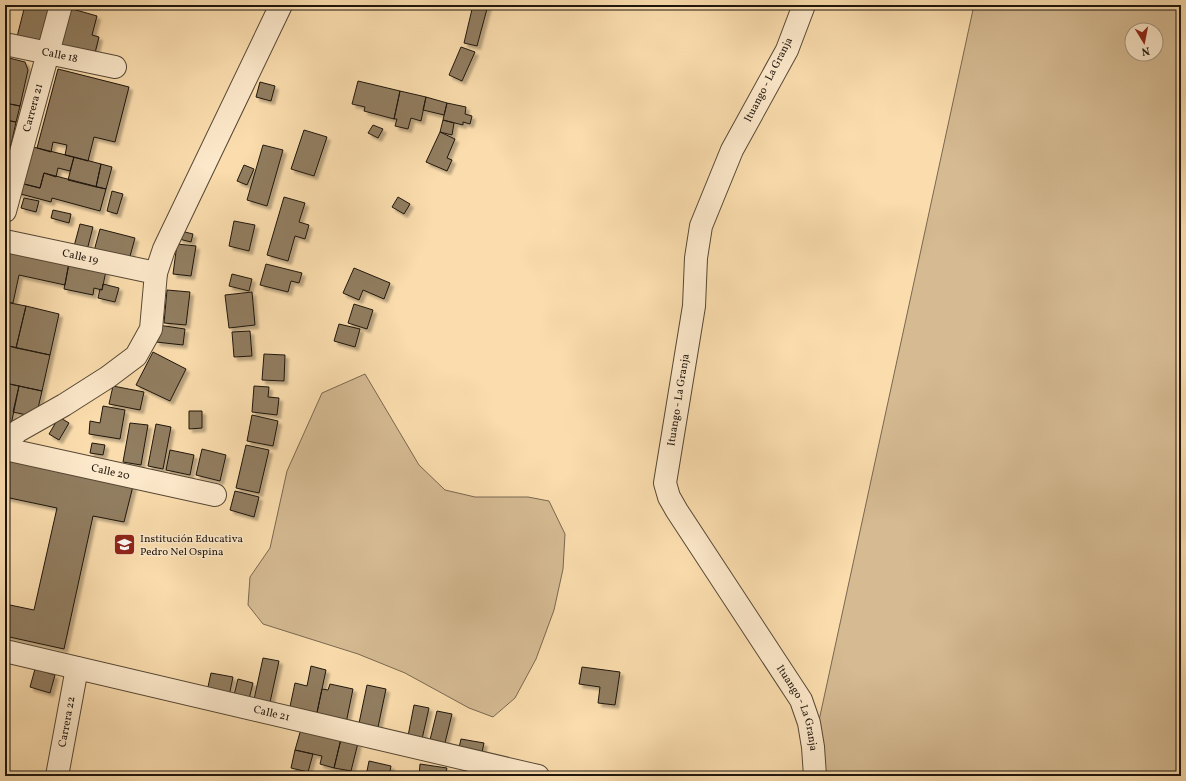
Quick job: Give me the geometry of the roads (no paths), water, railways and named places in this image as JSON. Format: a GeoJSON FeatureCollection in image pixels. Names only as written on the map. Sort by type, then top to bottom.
{"type":"FeatureCollection","features":[{"type":"Feature","properties":{"kind":"street","name":"Carrera 21"},"geometry":{"type":"LineString","coordinates":[[5,211],[61,5]]}},
{"type":"Feature","properties":{"kind":"street"},"geometry":{"type":"LineString","coordinates":[[5,442],[18,431],[64,405],[108,377],[136,356],[150,329],[156,273],[164,249],[282,5]]}},
{"type":"Feature","properties":{"kind":"street","name":"Ituango - La Granja"},"geometry":{"type":"LineString","coordinates":[[804,5],[787,50],[732,150],[701,226],[696,258],[694,306],[665,483],[668,497],[801,700],[810,723],[815,776]]}},
{"type":"Feature","properties":{"kind":"street","name":"Calle 18"},"geometry":{"type":"LineString","coordinates":[[5,44],[115,67]]}},
{"type":"Feature","properties":{"kind":"street","name":"Calle 19"},"geometry":{"type":"LineString","coordinates":[[5,242],[156,273]]}},
{"type":"Feature","properties":{"kind":"street","name":"Calle 20"},"geometry":{"type":"LineString","coordinates":[[5,449],[215,495]]}},
{"type":"Feature","properties":{"kind":"street","name":"Calle 21"},"geometry":{"type":"LineString","coordinates":[[5,651],[538,776]]}},
{"type":"Feature","properties":{"kind":"street","name":"Carrera 22"},"geometry":{"type":"LineString","coordinates":[[57,776],[77,668]]}},
{"type":"Feature","properties":{"kind":"place","name":"Institución Educativa Pedro Nel Ospina"},"geometry":{"type":"Point","coordinates":[125,545]}}]}
